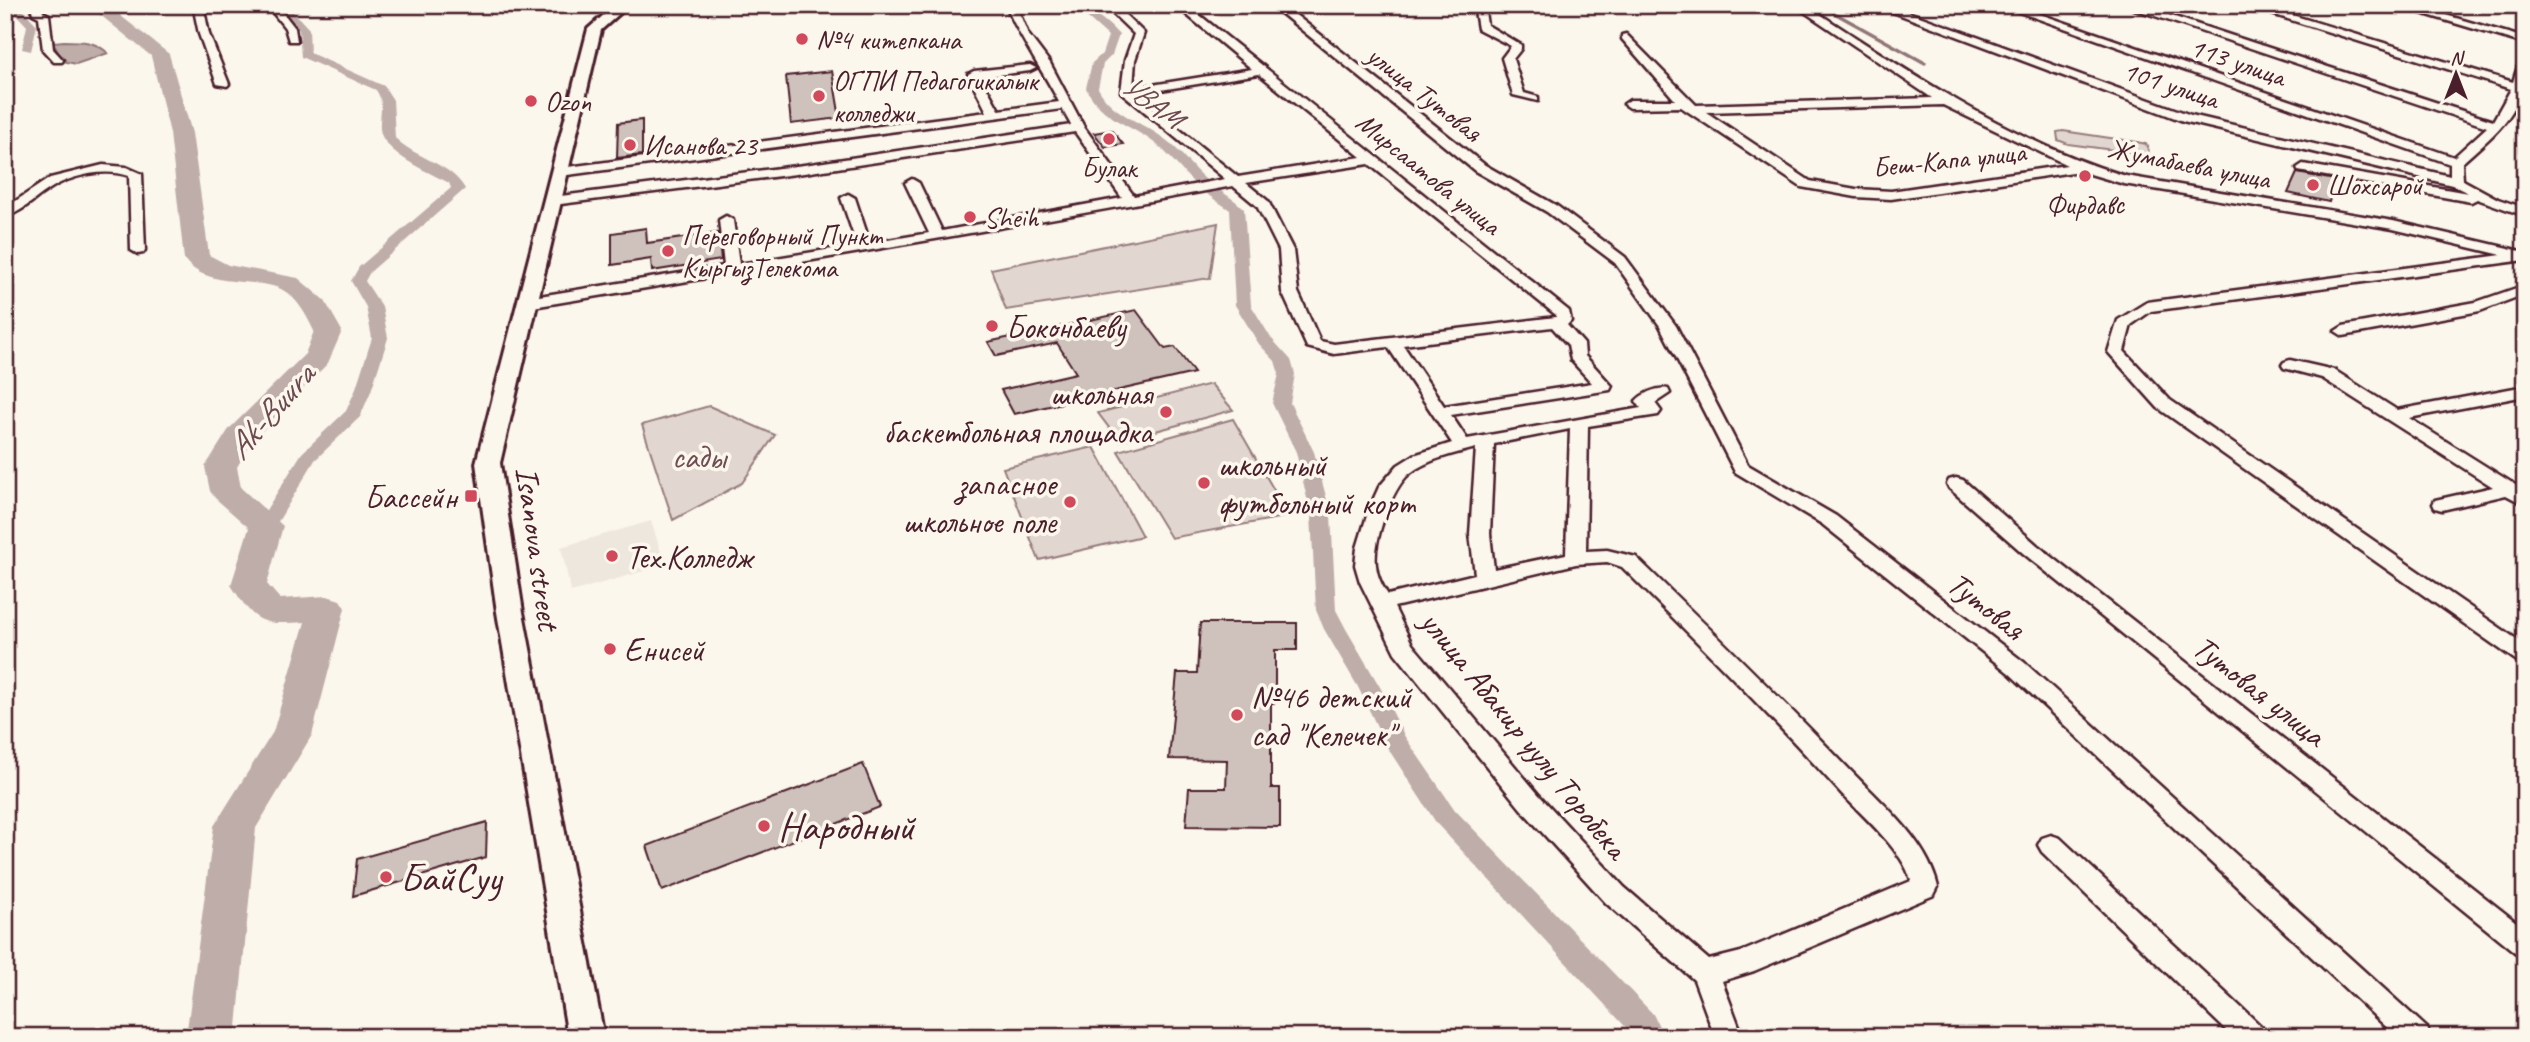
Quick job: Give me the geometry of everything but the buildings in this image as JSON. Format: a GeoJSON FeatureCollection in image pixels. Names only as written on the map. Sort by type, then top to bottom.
{"type":"FeatureCollection","features":[{"type":"Feature","properties":{"kind":"main road","name":"Isanova street"},"geometry":{"type":"LineString","coordinates":[[586,1037],[512,623],[488,463],[595,29],[623,5]]}},
{"type":"Feature","properties":{"kind":"street"},"geometry":{"type":"LineString","coordinates":[[36,5],[38,14],[44,15],[48,50],[58,60]]}},
{"type":"Feature","properties":{"kind":"street"},"geometry":{"type":"LineString","coordinates":[[149,5],[168,5]]}},
{"type":"Feature","properties":{"kind":"street"},"geometry":{"type":"LineString","coordinates":[[198,5],[204,34],[223,84]]}},
{"type":"Feature","properties":{"kind":"street"},"geometry":{"type":"LineString","coordinates":[[272,5],[290,28],[293,39]]}},
{"type":"Feature","properties":{"kind":"street"},"geometry":{"type":"LineString","coordinates":[[1011,5],[1023,34],[1044,63],[1078,128],[1132,202]]}},
{"type":"Feature","properties":{"kind":"street"},"geometry":{"type":"LineString","coordinates":[[1109,5],[1139,33],[1130,60],[1127,92]]}},
{"type":"Feature","properties":{"kind":"street","name":"Мирсаатова улица"},"geometry":{"type":"LineString","coordinates":[[1180,5],[1374,159],[1560,318],[1576,344],[1577,357],[1604,386],[1440,412]]}},
{"type":"Feature","properties":{"kind":"street","name":"улица Тутовая"},"geometry":{"type":"LineString","coordinates":[[1276,5],[1480,168],[1552,209]]}},
{"type":"Feature","properties":{"kind":"street"},"geometry":{"type":"LineString","coordinates":[[1479,5],[1482,27],[1516,45],[1516,49],[1507,58],[1518,95],[1534,99]]}},
{"type":"Feature","properties":{"kind":"street","name":"Жумабаева улица"},"geometry":{"type":"LineString","coordinates":[[1799,5],[1945,101],[2081,166],[2124,180],[2393,225],[2524,256]]}},
{"type":"Feature","properties":{"kind":"street","name":"101 улица"},"geometry":{"type":"LineString","coordinates":[[1879,5],[2187,118],[2457,182],[2493,202]]}},
{"type":"Feature","properties":{"kind":"street","name":"113 улица"},"geometry":{"type":"LineString","coordinates":[[2004,5],[2456,162]]}},
{"type":"Feature","properties":{"kind":"street"},"geometry":{"type":"LineString","coordinates":[[2127,5],[2496,126]]}},
{"type":"Feature","properties":{"kind":"street"},"geometry":{"type":"LineString","coordinates":[[2248,5],[2517,87]]}},
{"type":"Feature","properties":{"kind":"street"},"geometry":{"type":"LineString","coordinates":[[2399,5],[2525,41]]}},
{"type":"Feature","properties":{"kind":"street","name":"Беш-Капа улица"},"geometry":{"type":"LineString","coordinates":[[1626,37],[1688,106],[1806,184],[1856,193],[1891,195],[2081,166]]}},
{"type":"Feature","properties":{"kind":"street"},"geometry":{"type":"LineString","coordinates":[[2457,182],[2456,162],[2496,126],[2515,97],[2525,60]]}},
{"type":"Feature","properties":{"kind":"street"},"geometry":{"type":"LineString","coordinates":[[995,115],[974,74],[1030,68]]}},
{"type":"Feature","properties":{"kind":"street"},"geometry":{"type":"LineString","coordinates":[[1127,92],[1264,70]]}},
{"type":"Feature","properties":{"kind":"street"},"geometry":{"type":"LineString","coordinates":[[1127,92],[1231,182],[1263,204],[1286,250],[1290,292],[1313,344],[1334,349],[1393,344],[1560,318]]}},
{"type":"Feature","properties":{"kind":"street"},"geometry":{"type":"LineString","coordinates":[[1630,104],[1688,106],[1945,101]]}},
{"type":"Feature","properties":{"kind":"street"},"geometry":{"type":"LineString","coordinates":[[560,172],[1066,105]]}},
{"type":"Feature","properties":{"kind":"street"},"geometry":{"type":"LineString","coordinates":[[553,201],[804,169],[1078,128]]}},
{"type":"Feature","properties":{"kind":"street"},"geometry":{"type":"LineString","coordinates":[[527,303],[937,236],[1231,182],[1374,159]]}},
{"type":"Feature","properties":{"kind":"street"},"geometry":{"type":"LineString","coordinates":[[2303,168],[2493,202],[2525,212]]}},
{"type":"Feature","properties":{"kind":"street"},"geometry":{"type":"LineString","coordinates":[[5,213],[47,184],[71,175],[127,169],[135,174],[138,250]]}},
{"type":"Feature","properties":{"kind":"street"},"geometry":{"type":"LineString","coordinates":[[912,183],[937,236]]}},
{"type":"Feature","properties":{"kind":"street"},"geometry":{"type":"LineString","coordinates":[[848,198],[865,248]]}},
{"type":"Feature","properties":{"kind":"street","name":"Тутовая"},"geometry":{"type":"LineString","coordinates":[[1552,209],[1620,260],[1668,326],[1741,468],[1829,520],[2017,668],[2417,1037]]}},
{"type":"Feature","properties":{"kind":"street"},"geometry":{"type":"LineString","coordinates":[[726,220],[732,270]]}},
{"type":"Feature","properties":{"kind":"street"},"geometry":{"type":"LineString","coordinates":[[2524,256],[2147,307],[2124,323],[2116,352],[2165,404],[2525,656]]}},
{"type":"Feature","properties":{"kind":"street"},"geometry":{"type":"LineString","coordinates":[[2343,331],[2480,306],[2525,289]]}},
{"type":"Feature","properties":{"kind":"street"},"geometry":{"type":"LineString","coordinates":[[1393,344],[1462,445]]}},
{"type":"Feature","properties":{"kind":"street"},"geometry":{"type":"LineString","coordinates":[[2290,365],[2328,374],[2516,494]]}},
{"type":"Feature","properties":{"kind":"street"},"geometry":{"type":"LineString","coordinates":[[2392,416],[2525,391]]}},
{"type":"Feature","properties":{"kind":"street"},"geometry":{"type":"LineString","coordinates":[[1382,604],[1368,579],[1364,554],[1382,497],[1405,467],[1462,445],[1652,411],[1644,401],[1662,393]]}},
{"type":"Feature","properties":{"kind":"street"},"geometry":{"type":"LineString","coordinates":[[1576,558],[1579,423]]}},
{"type":"Feature","properties":{"kind":"street"},"geometry":{"type":"LineString","coordinates":[[1485,441],[1480,534],[1485,577]]}},
{"type":"Feature","properties":{"kind":"street","name":"Тутовая улица"},"geometry":{"type":"LineString","coordinates":[[1956,484],[2030,549],[2525,945]]}},
{"type":"Feature","properties":{"kind":"street"},"geometry":{"type":"LineString","coordinates":[[2442,504],[2516,494]]}},
{"type":"Feature","properties":{"kind":"street","name":"улица Абакир уулу Торобека"},"geometry":{"type":"LineString","coordinates":[[1607,556],[1629,562],[1767,697],[1890,829],[1921,868],[1925,887],[1744,963],[1705,973],[1615,895],[1530,802],[1403,649],[1382,604],[1485,577],[1576,558],[1607,556]]}},
{"type":"Feature","properties":{"kind":"street"},"geometry":{"type":"LineString","coordinates":[[2051,845],[2253,1037]]}},
{"type":"Feature","properties":{"kind":"street"},"geometry":{"type":"LineString","coordinates":[[1705,973],[1729,1037]]}},
{"type":"Feature","properties":{"kind":"shaded area"},"geometry":{"type":"Polygon","coordinates":[[[53,42],[88,42],[108,53],[76,64],[62,61],[53,42]]]}},
{"type":"Feature","properties":{"kind":"shaded area","name":"Тех.Колледж"},"geometry":{"type":"Polygon","coordinates":[[[651,521],[665,565],[571,592],[561,547],[651,521]]]}},
{"type":"Feature","properties":{"kind":"green space"},"geometry":{"type":"Polygon","coordinates":[[[2057,132],[2146,144],[2149,153],[2068,144],[2058,140],[2057,132]]]}},
{"type":"Feature","properties":{"kind":"green space"},"geometry":{"type":"Polygon","coordinates":[[[1218,223],[1210,278],[1006,310],[991,269],[1218,223]]]}},
{"type":"Feature","properties":{"kind":"green space","name":"школьная баскетбольная площадка"},"geometry":{"type":"Polygon","coordinates":[[[1211,384],[1233,410],[1119,441],[1098,413],[1211,384]]]}},
{"type":"Feature","properties":{"kind":"green space","name":"сады"},"geometry":{"type":"Polygon","coordinates":[[[709,406],[775,435],[742,483],[673,520],[642,425],[709,406]]]}},
{"type":"Feature","properties":{"kind":"green space","name":"школьный футбольный корт"},"geometry":{"type":"Polygon","coordinates":[[[1233,419],[1289,516],[1171,538],[1118,451],[1233,419]]]}},
{"type":"Feature","properties":{"kind":"green space","name":"запасное школьное поле"},"geometry":{"type":"Polygon","coordinates":[[[1094,447],[1142,536],[1039,560],[1003,468],[1094,447]]]}},
{"type":"Feature","properties":{"kind":"waterway"},"geometry":{"type":"LineString","coordinates":[[20,5],[19,12],[32,25],[27,49]]}},
{"type":"Feature","properties":{"kind":"waterway","name":"Ak-Buura"},"geometry":{"type":"LineString","coordinates":[[96,5],[160,54],[181,133],[197,259],[221,272],[289,283],[316,307],[328,331],[318,357],[240,435],[221,467],[226,491],[266,526],[249,585],[271,612],[327,608],[292,735],[235,826],[211,1037]]}},
{"type":"Feature","properties":{"kind":"waterway"},"geometry":{"type":"LineString","coordinates":[[266,526],[308,457],[354,413],[363,391],[380,338],[374,307],[358,281],[364,270],[458,189],[454,181],[408,155],[389,139],[386,126],[387,100],[380,88],[366,79],[305,55],[304,29],[281,5]]}},
{"type":"Feature","properties":{"kind":"waterway","name":"УВАМ"},"geometry":{"type":"LineString","coordinates":[[1065,5],[1092,16],[1114,35],[1107,55],[1098,63],[1092,88],[1098,100],[1108,111],[1140,127],[1164,144],[1201,183],[1237,209],[1243,305],[1265,341],[1283,360],[1287,374],[1281,403],[1305,452],[1321,515],[1326,610],[1369,687],[1395,741],[1446,817],[1643,1023],[1650,1037]]}},
{"type":"Feature","properties":{"kind":"waterway"},"geometry":{"type":"LineString","coordinates":[[1820,5],[1925,63]]}},
{"type":"Feature","properties":{"kind":"place","name":"№4 китепкана"},"geometry":{"type":"Point","coordinates":[802,39]}},
{"type":"Feature","properties":{"kind":"place","name":"ОГПИ Педагогикалык колледжи"},"geometry":{"type":"Point","coordinates":[819,96]}},
{"type":"Feature","properties":{"kind":"place","name":"Ozon"},"geometry":{"type":"Point","coordinates":[531,101]}},
{"type":"Feature","properties":{"kind":"place","name":"Булак"},"geometry":{"type":"Point","coordinates":[1109,139]}},
{"type":"Feature","properties":{"kind":"place","name":"Исанова 23"},"geometry":{"type":"Point","coordinates":[630,145]}},
{"type":"Feature","properties":{"kind":"place","name":"Фирдавс"},"geometry":{"type":"Point","coordinates":[2085,176]}},
{"type":"Feature","properties":{"kind":"place","name":"Шохсарой"},"geometry":{"type":"Point","coordinates":[2313,185]}},
{"type":"Feature","properties":{"kind":"place","name":"Sheih"},"geometry":{"type":"Point","coordinates":[970,217]}},
{"type":"Feature","properties":{"kind":"place","name":"Переговорный Пункт КыргызТелекома"},"geometry":{"type":"Point","coordinates":[668,251]}},
{"type":"Feature","properties":{"kind":"place","name":"Боконбаеву"},"geometry":{"type":"Point","coordinates":[992,326]}},
{"type":"Feature","properties":{"kind":"place","name":"школьная баскетбольная площадка"},"geometry":{"type":"Point","coordinates":[1166,412]}},
{"type":"Feature","properties":{"kind":"place","name":"школьный футбольный корт"},"geometry":{"type":"Point","coordinates":[1204,483]}},
{"type":"Feature","properties":{"kind":"place","name":"Бассейн"},"geometry":{"type":"Point","coordinates":[471,496]}},
{"type":"Feature","properties":{"kind":"place","name":"запасное школьное поле"},"geometry":{"type":"Point","coordinates":[1070,502]}},
{"type":"Feature","properties":{"kind":"place","name":"Тех.Колледж"},"geometry":{"type":"Point","coordinates":[612,556]}},
{"type":"Feature","properties":{"kind":"place","name":"Енисей"},"geometry":{"type":"Point","coordinates":[610,649]}},
{"type":"Feature","properties":{"kind":"place","name":"№46 детский сад \"Келечек\""},"geometry":{"type":"Point","coordinates":[1237,715]}},
{"type":"Feature","properties":{"kind":"place","name":"Народный"},"geometry":{"type":"Point","coordinates":[764,826]}},
{"type":"Feature","properties":{"kind":"place","name":"БайСуу"},"geometry":{"type":"Point","coordinates":[386,877]}}]}
